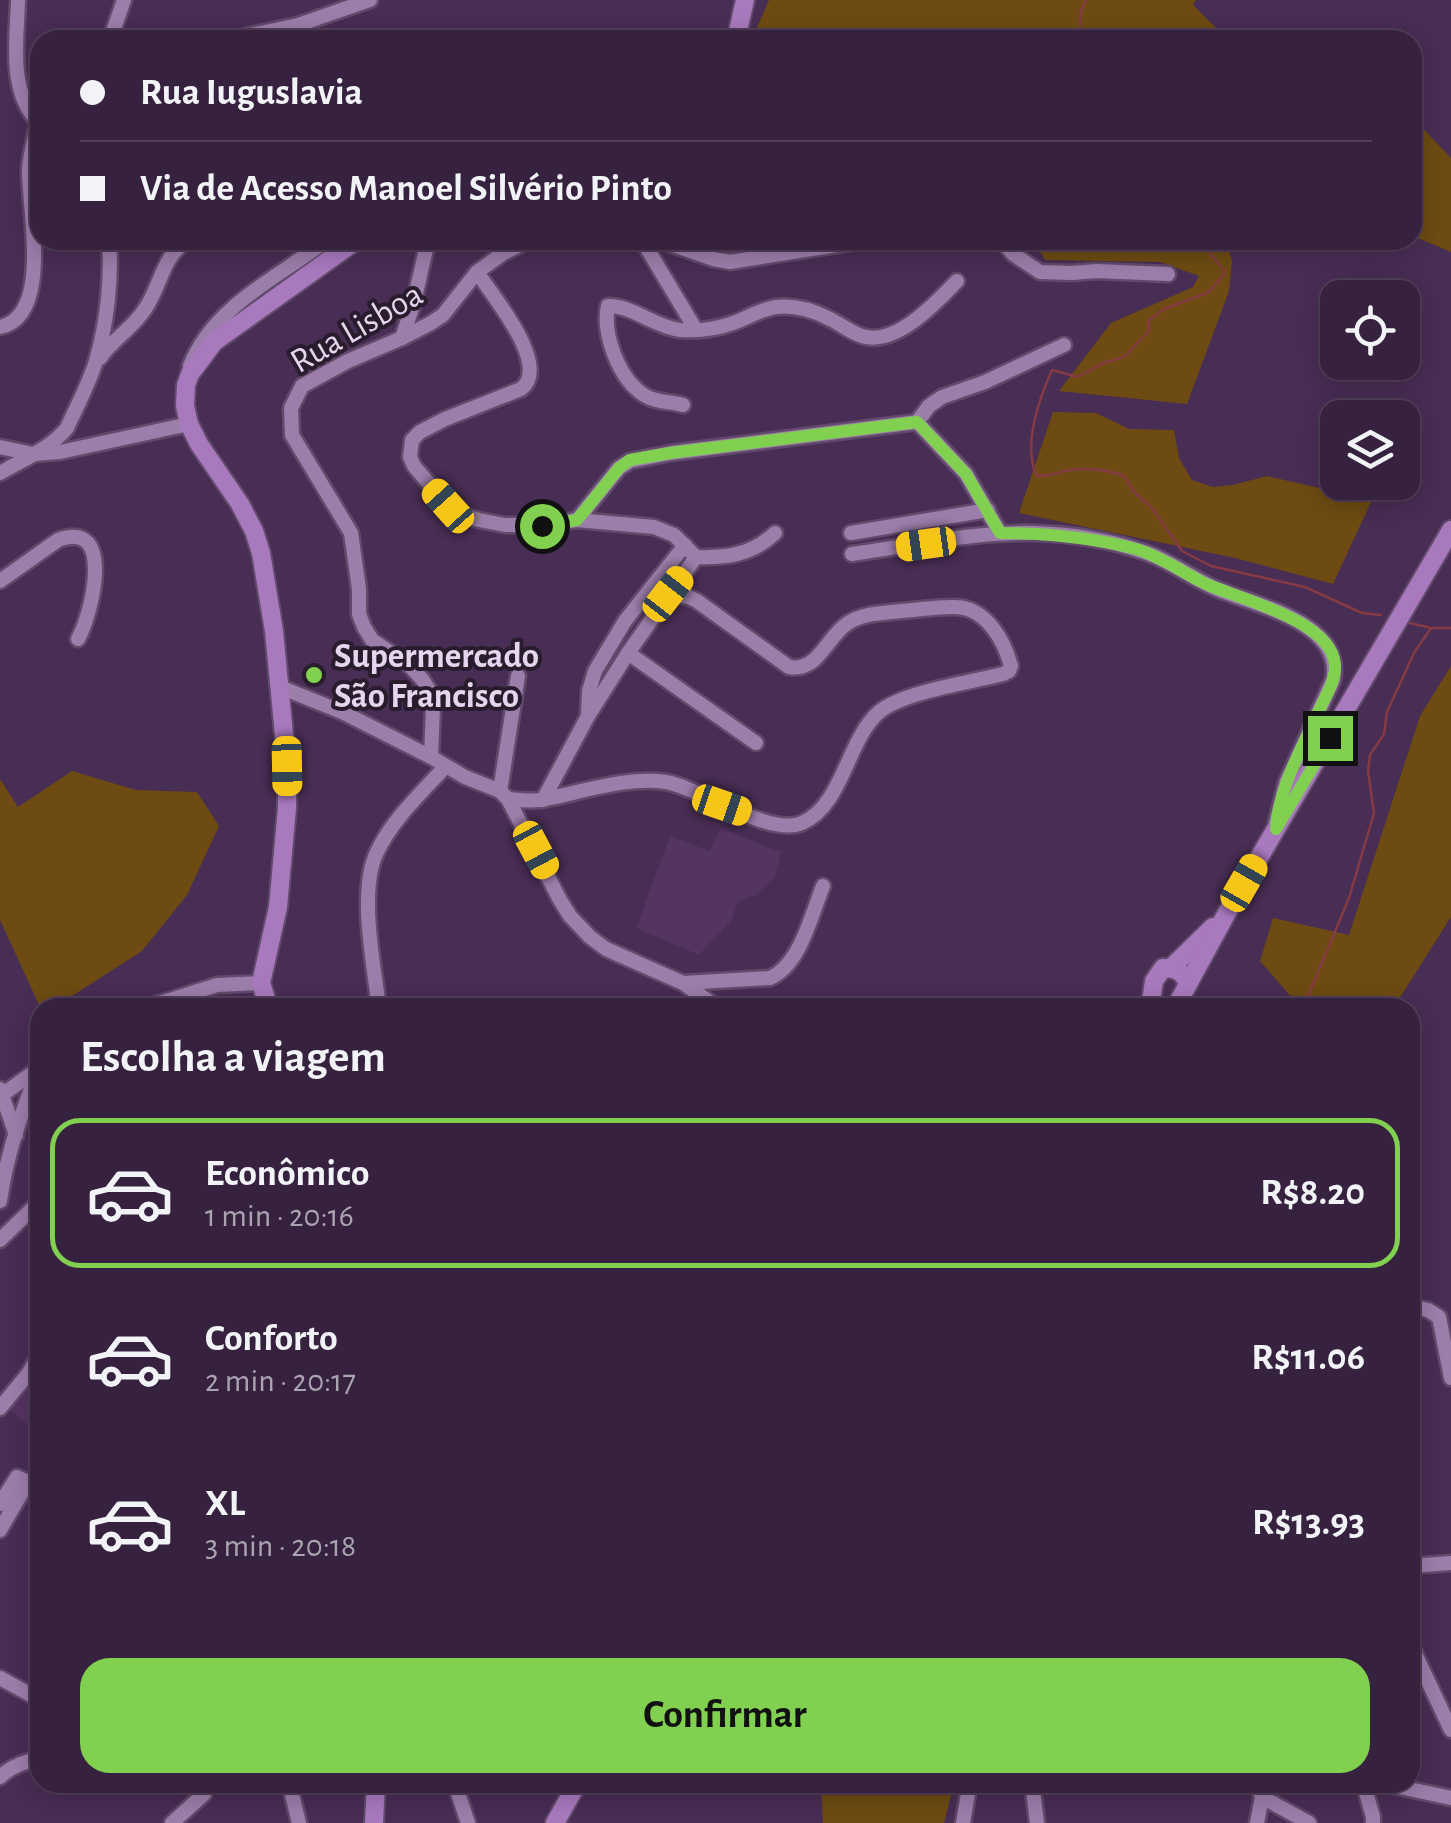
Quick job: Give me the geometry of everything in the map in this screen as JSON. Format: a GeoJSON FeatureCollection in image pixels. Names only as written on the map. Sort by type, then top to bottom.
{"type":"FeatureCollection","features":[{"type":"Feature","properties":{"kind":"main road"},"geometry":{"type":"LineString","coordinates":[[738,30],[745,0]]}},
{"type":"Feature","properties":{"kind":"main road"},"geometry":{"type":"LineString","coordinates":[[266,998],[261,983],[278,907],[287,808],[287,766],[274,631],[254,531],[189,424],[188,379],[214,342],[342,250]]}},
{"type":"Feature","properties":{"kind":"main road"},"geometry":{"type":"LineString","coordinates":[[1180,998],[1451,530]]}},
{"type":"Feature","properties":{"kind":"main road"},"geometry":{"type":"LineString","coordinates":[[1172,968],[1225,917]]}},
{"type":"Feature","properties":{"kind":"main road"},"geometry":{"type":"LineString","coordinates":[[1152,998],[1157,974],[1164,968],[1184,975],[1188,984]]}},
{"type":"Feature","properties":{"kind":"main road"},"geometry":{"type":"LineString","coordinates":[[374,1823],[375,1793]]}},
{"type":"Feature","properties":{"kind":"main road"},"geometry":{"type":"LineString","coordinates":[[544,1823],[560,1793]]}},
{"type":"Feature","properties":{"kind":"main road"},"geometry":{"type":"LineString","coordinates":[[555,1823],[572,1793]]}},
{"type":"Feature","properties":{"kind":"street"},"geometry":{"type":"LineString","coordinates":[[18,0],[18,79],[30,110]]}},
{"type":"Feature","properties":{"kind":"street"},"geometry":{"type":"LineString","coordinates":[[114,30],[124,0]]}},
{"type":"Feature","properties":{"kind":"street"},"geometry":{"type":"LineString","coordinates":[[274,30],[370,0]]}},
{"type":"Feature","properties":{"kind":"street"},"geometry":{"type":"LineString","coordinates":[[30,162],[30,190]]}},
{"type":"Feature","properties":{"kind":"street"},"geometry":{"type":"LineString","coordinates":[[0,327],[16,320],[29,299],[32,250]]}},
{"type":"Feature","properties":{"kind":"street"},"geometry":{"type":"LineString","coordinates":[[95,365],[108,290],[109,250]]}},
{"type":"Feature","properties":{"kind":"street"},"geometry":{"type":"LineString","coordinates":[[0,473],[63,434],[95,365],[145,310],[175,250]]}},
{"type":"Feature","properties":{"kind":"street"},"geometry":{"type":"LineString","coordinates":[[188,379],[193,357],[213,326],[313,250]]}},
{"type":"Feature","properties":{"kind":"street"},"geometry":{"type":"LineString","coordinates":[[402,338],[426,250]]}},
{"type":"Feature","properties":{"kind":"street","name":"Rua Lisboa"},"geometry":{"type":"LineString","coordinates":[[431,757],[431,693],[410,665],[372,640],[364,628],[359,614],[351,534],[292,435],[291,408],[302,386],[443,315],[476,272],[510,250]]}},
{"type":"Feature","properties":{"kind":"street"},"geometry":{"type":"LineString","coordinates":[[648,250],[696,330]]}},
{"type":"Feature","properties":{"kind":"street"},"geometry":{"type":"LineString","coordinates":[[688,250],[730,262],[806,250]]}},
{"type":"Feature","properties":{"kind":"street"},"geometry":{"type":"LineString","coordinates":[[1009,250],[1040,272],[1168,274]]}},
{"type":"Feature","properties":{"kind":"street"},"geometry":{"type":"LineString","coordinates":[[476,272],[528,354],[531,376],[528,384],[508,395],[420,432],[412,440],[410,457],[414,466],[448,506],[479,520],[526,526],[577,520],[654,527],[674,535],[696,558]]}},
{"type":"Feature","properties":{"kind":"street"},"geometry":{"type":"LineString","coordinates":[[684,405],[647,397],[633,384],[610,346],[606,328],[609,306],[680,330],[723,326],[768,309],[788,307],[820,314],[864,337],[895,334],[956,281]]}},
{"type":"Feature","properties":{"kind":"street"},"geometry":{"type":"LineString","coordinates":[[414,302],[431,323]]}},
{"type":"Feature","properties":{"kind":"street"},"geometry":{"type":"LineString","coordinates":[[577,520],[630,460],[917,422],[942,397],[985,382],[1064,345]]}},
{"type":"Feature","properties":{"kind":"street"},"geometry":{"type":"LineString","coordinates":[[917,422],[966,474],[1000,533]]}},
{"type":"Feature","properties":{"kind":"street"},"geometry":{"type":"LineString","coordinates":[[0,446],[33,454],[60,452],[189,424]]}},
{"type":"Feature","properties":{"kind":"street"},"geometry":{"type":"LineString","coordinates":[[851,533],[988,510]]}},
{"type":"Feature","properties":{"kind":"street"},"geometry":{"type":"LineString","coordinates":[[852,554],[1000,533],[1097,540],[1141,550],[1220,590],[1292,618],[1314,632],[1334,660],[1333,680],[1286,783],[1276,829]]}},
{"type":"Feature","properties":{"kind":"street"},"geometry":{"type":"LineString","coordinates":[[543,800],[588,716],[696,558],[753,550],[776,534]]}},
{"type":"Feature","properties":{"kind":"street"},"geometry":{"type":"LineString","coordinates":[[0,581],[58,540],[68,536],[84,540],[94,558],[96,584],[78,638]]}},
{"type":"Feature","properties":{"kind":"street"},"geometry":{"type":"LineString","coordinates":[[588,716],[595,671],[625,621],[685,544]]}},
{"type":"Feature","properties":{"kind":"street"},"geometry":{"type":"LineString","coordinates":[[280,687],[342,712],[504,795],[543,800],[580,790],[664,782],[786,826],[798,825],[823,807],[856,745],[882,709],[908,697],[1003,674],[1009,671],[1011,662],[987,621],[956,606],[864,616],[846,624],[809,665],[789,667],[689,596],[668,594]]}},
{"type":"Feature","properties":{"kind":"street"},"geometry":{"type":"LineString","coordinates":[[628,653],[756,743]]}},
{"type":"Feature","properties":{"kind":"street"},"geometry":{"type":"LineString","coordinates":[[518,676],[504,795],[560,900],[570,916],[606,950],[683,983],[704,998]]}},
{"type":"Feature","properties":{"kind":"street"},"geometry":{"type":"LineString","coordinates":[[378,998],[368,902],[373,863],[394,825],[445,767]]}},
{"type":"Feature","properties":{"kind":"street"},"geometry":{"type":"LineString","coordinates":[[683,983],[770,978],[780,974],[795,955],[823,886]]}},
{"type":"Feature","properties":{"kind":"street"},"geometry":{"type":"LineString","coordinates":[[176,998],[217,985],[261,983]]}},
{"type":"Feature","properties":{"kind":"street"},"geometry":{"type":"LineString","coordinates":[[16,1136],[1,1092],[30,1074]]}},
{"type":"Feature","properties":{"kind":"street"},"geometry":{"type":"LineString","coordinates":[[0,1201],[1,1184],[30,1095]]}},
{"type":"Feature","properties":{"kind":"street"},"geometry":{"type":"LineString","coordinates":[[0,1240],[30,1211]]}},
{"type":"Feature","properties":{"kind":"street"},"geometry":{"type":"LineString","coordinates":[[1420,1309],[1434,1313],[1441,1324],[1451,1378]]}},
{"type":"Feature","properties":{"kind":"street"},"geometry":{"type":"LineString","coordinates":[[0,1408],[30,1371]]}},
{"type":"Feature","properties":{"kind":"street"},"geometry":{"type":"LineString","coordinates":[[0,1504],[28,1481]]}},
{"type":"Feature","properties":{"kind":"street"},"geometry":{"type":"LineString","coordinates":[[0,1530],[28,1481]]}},
{"type":"Feature","properties":{"kind":"street"},"geometry":{"type":"LineString","coordinates":[[1420,1565],[1451,1563]]}},
{"type":"Feature","properties":{"kind":"street"},"geometry":{"type":"LineString","coordinates":[[1420,1663],[1451,1730]]}},
{"type":"Feature","properties":{"kind":"street"},"geometry":{"type":"LineString","coordinates":[[0,1678],[30,1694]]}},
{"type":"Feature","properties":{"kind":"street"},"geometry":{"type":"LineString","coordinates":[[0,1777],[30,1761]]}},
{"type":"Feature","properties":{"kind":"street"},"geometry":{"type":"LineString","coordinates":[[1420,1791],[1451,1798]]}},
{"type":"Feature","properties":{"kind":"street"},"geometry":{"type":"LineString","coordinates":[[172,1823],[204,1793]]}},
{"type":"Feature","properties":{"kind":"street"},"geometry":{"type":"LineString","coordinates":[[291,1793],[298,1823]]}},
{"type":"Feature","properties":{"kind":"street"},"geometry":{"type":"LineString","coordinates":[[458,1793],[468,1823]]}},
{"type":"Feature","properties":{"kind":"street"},"geometry":{"type":"LineString","coordinates":[[962,1823],[968,1793]]}},
{"type":"Feature","properties":{"kind":"street"},"geometry":{"type":"LineString","coordinates":[[1033,1793],[1036,1823]]}},
{"type":"Feature","properties":{"kind":"street"},"geometry":{"type":"LineString","coordinates":[[1256,1823],[1259,1793]]}},
{"type":"Feature","properties":{"kind":"street"},"geometry":{"type":"LineString","coordinates":[[1264,1793],[1309,1823]]}},
{"type":"Feature","properties":{"kind":"street"},"geometry":{"type":"LineString","coordinates":[[1365,1793],[1372,1823]]}},
{"type":"Feature","properties":{"kind":"shaded area"},"geometry":{"type":"Polygon","coordinates":[[[769,0],[1196,0],[1193,5],[1218,30],[756,30],[769,0]]]}},
{"type":"Feature","properties":{"kind":"shaded area"},"geometry":{"type":"Polygon","coordinates":[[[1422,127],[1451,158],[1451,252],[1422,240],[1422,127]]]}},
{"type":"Feature","properties":{"kind":"shaded area"},"geometry":{"type":"Polygon","coordinates":[[[1039,250],[1229,250],[1232,261],[1229,291],[1187,404],[1059,391],[1111,323],[1193,287],[1199,276],[1160,262],[1045,260],[1039,250]]]}},
{"type":"Feature","properties":{"kind":"shaded area"},"geometry":{"type":"Polygon","coordinates":[[[1053,412],[1096,413],[1129,429],[1174,430],[1179,458],[1192,480],[1213,487],[1267,476],[1320,488],[1320,500],[1372,500],[1333,584],[1235,558],[1019,513],[1053,412]]]}},
{"type":"Feature","properties":{"kind":"shaded area"},"geometry":{"type":"Polygon","coordinates":[[[1451,666],[1451,917],[1400,998],[1292,998],[1260,961],[1273,918],[1349,935],[1420,716],[1451,666]]]}},
{"type":"Feature","properties":{"kind":"shaded area"},"geometry":{"type":"Polygon","coordinates":[[[72,771],[136,790],[197,792],[219,826],[187,895],[142,951],[69,998],[36,998],[0,920],[0,779],[18,807],[72,771]]]}},
{"type":"Feature","properties":{"kind":"shaded area"},"geometry":{"type":"Polygon","coordinates":[[[721,828],[781,852],[775,877],[756,895],[738,901],[732,920],[699,955],[636,928],[670,836],[709,851],[721,828]]]}},
{"type":"Feature","properties":{"kind":"shaded area"},"geometry":{"type":"Polygon","coordinates":[[[30,1380],[30,1427],[9,1409],[30,1380]]]}},
{"type":"Feature","properties":{"kind":"shaded area"},"geometry":{"type":"Polygon","coordinates":[[[822,1793],[952,1793],[944,1823],[823,1823],[822,1793]]]}},
{"type":"Feature","properties":{"kind":"waterway"},"geometry":{"type":"LineString","coordinates":[[1079,30],[1086,0]]}},
{"type":"Feature","properties":{"kind":"waterway"},"geometry":{"type":"LineString","coordinates":[[1206,250],[1225,272],[1207,293],[1164,309],[1148,321],[1149,331],[1124,357],[1078,377],[1052,370],[1032,435],[1036,475],[1084,469],[1123,475],[1182,551],[1211,566],[1305,587],[1362,613],[1381,615]]}},
{"type":"Feature","properties":{"kind":"waterway"},"geometry":{"type":"LineString","coordinates":[[1410,623],[1451,628]]}},
{"type":"Feature","properties":{"kind":"waterway"},"geometry":{"type":"LineString","coordinates":[[1307,998],[1349,898],[1374,813],[1368,771],[1370,755],[1384,734],[1387,712],[1414,653],[1431,628]]}},
{"type":"Feature","properties":{"kind":"place","name":"Supermercado São Francisco"},"geometry":{"type":"Point","coordinates":[314,675]}},
{"type":"Feature","properties":{"kind":"route"},"geometry":{"type":"LineString","coordinates":[[542,526],[577,520],[630,460],[917,422],[966,474],[1000,533],[1066,536],[1141,550],[1193,578],[1292,618],[1326,645],[1334,660],[1333,680],[1281,796],[1276,829],[1330,738]]}}]}
